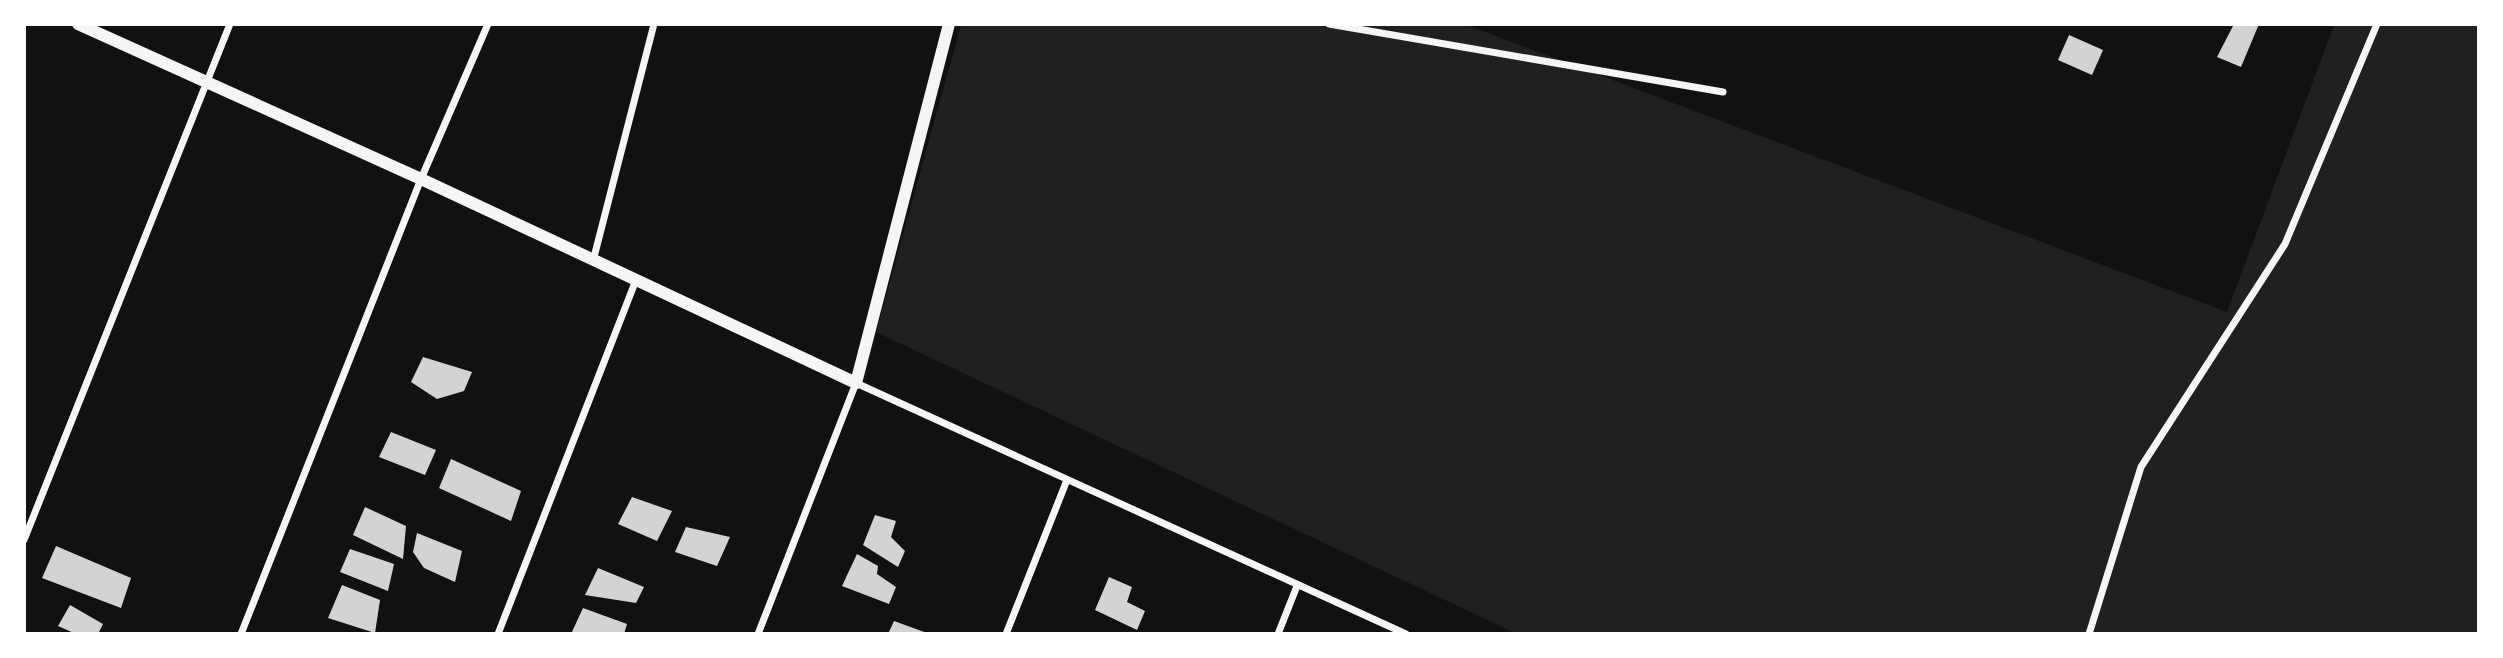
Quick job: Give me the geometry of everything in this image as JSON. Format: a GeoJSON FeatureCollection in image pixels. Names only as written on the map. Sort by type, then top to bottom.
{"type":"FeatureCollection","features":[{"type":"Feature","properties":{"kind":"street"},"geometry":{"type":"LineString","coordinates":[[78,24],[421,178],[856,383],[1406,634]]}},
{"type":"Feature","properties":{"kind":"street"},"geometry":{"type":"LineString","coordinates":[[24,540],[230,24]]}},
{"type":"Feature","properties":{"kind":"street"},"geometry":{"type":"LineString","coordinates":[[242,634],[421,178],[488,24]]}},
{"type":"Feature","properties":{"kind":"street"},"geometry":{"type":"LineString","coordinates":[[593,261],[654,24]]}},
{"type":"Feature","properties":{"kind":"street"},"geometry":{"type":"LineString","coordinates":[[758,634],[856,383],[949,24]]}},
{"type":"Feature","properties":{"kind":"street"},"geometry":{"type":"LineString","coordinates":[[1329,24],[1723,92]]}},
{"type":"Feature","properties":{"kind":"street"},"geometry":{"type":"LineString","coordinates":[[2089,634],[2141,467],[2285,244],[2377,24]]}},
{"type":"Feature","properties":{"kind":"street"},"geometry":{"type":"LineString","coordinates":[[498,634],[636,280]]}},
{"type":"Feature","properties":{"kind":"street"},"geometry":{"type":"LineString","coordinates":[[1006,634],[1067,480]]}},
{"type":"Feature","properties":{"kind":"street"},"geometry":{"type":"LineString","coordinates":[[1278,634],[1297,586]]}},
{"type":"Feature","properties":{"kind":"shaded area"},"geometry":{"type":"Polygon","coordinates":[[[961,25],[1467,25],[2227,312],[2334,25],[2478,25],[2478,633],[1515,633],[876,332],[961,25]]]}},
{"type":"Feature","properties":{"kind":"building"},"geometry":{"type":"Polygon","coordinates":[[[2234,24],[2259,24],[2241,67],[2217,57],[2234,24]]]}},
{"type":"Feature","properties":{"kind":"building"},"geometry":{"type":"Polygon","coordinates":[[[2069,35],[2103,50],[2092,75],[2058,60],[2069,35]]]}},
{"type":"Feature","properties":{"kind":"building"},"geometry":{"type":"Polygon","coordinates":[[[423,357],[472,372],[464,391],[437,399],[411,382],[423,357]]]}},
{"type":"Feature","properties":{"kind":"building"},"geometry":{"type":"Polygon","coordinates":[[[391,432],[436,450],[425,475],[379,457],[391,432]]]}},
{"type":"Feature","properties":{"kind":"building"},"geometry":{"type":"Polygon","coordinates":[[[451,459],[521,491],[511,521],[439,488],[451,459]]]}},
{"type":"Feature","properties":{"kind":"building"},"geometry":{"type":"Polygon","coordinates":[[[632,497],[672,511],[657,541],[618,524],[632,497]]]}},
{"type":"Feature","properties":{"kind":"building"},"geometry":{"type":"Polygon","coordinates":[[[365,507],[406,526],[403,559],[353,535],[365,507]]]}},
{"type":"Feature","properties":{"kind":"building"},"geometry":{"type":"Polygon","coordinates":[[[875,515],[896,521],[891,537],[905,551],[898,567],[863,545],[875,515]]]}},
{"type":"Feature","properties":{"kind":"building"},"geometry":{"type":"Polygon","coordinates":[[[686,527],[730,537],[717,566],[675,552],[686,527]]]}},
{"type":"Feature","properties":{"kind":"building"},"geometry":{"type":"Polygon","coordinates":[[[417,533],[462,551],[455,582],[424,568],[413,552],[417,533]]]}},
{"type":"Feature","properties":{"kind":"building"},"geometry":{"type":"Polygon","coordinates":[[[56,546],[131,578],[121,608],[42,578],[56,546]]]}},
{"type":"Feature","properties":{"kind":"building"},"geometry":{"type":"Polygon","coordinates":[[[350,549],[394,564],[388,591],[340,572],[350,549]]]}},
{"type":"Feature","properties":{"kind":"building"},"geometry":{"type":"Polygon","coordinates":[[[857,554],[878,566],[877,574],[896,587],[889,604],[842,586],[857,554]]]}},
{"type":"Feature","properties":{"kind":"building"},"geometry":{"type":"Polygon","coordinates":[[[598,568],[644,587],[636,603],[585,595],[598,568]]]}},
{"type":"Feature","properties":{"kind":"building"},"geometry":{"type":"Polygon","coordinates":[[[1109,577],[1132,587],[1127,602],[1145,611],[1137,630],[1095,610],[1109,577]]]}},
{"type":"Feature","properties":{"kind":"building"},"geometry":{"type":"Polygon","coordinates":[[[342,585],[380,600],[375,633],[328,618],[342,585]]]}},
{"type":"Feature","properties":{"kind":"building"},"geometry":{"type":"Polygon","coordinates":[[[70,605],[103,624],[98,634],[76,634],[58,626],[70,605]]]}},
{"type":"Feature","properties":{"kind":"building"},"geometry":{"type":"Polygon","coordinates":[[[583,608],[627,624],[624,634],[571,634],[583,608]]]}},
{"type":"Feature","properties":{"kind":"building"},"geometry":{"type":"Polygon","coordinates":[[[894,621],[927,633],[927,634],[888,634],[894,621]]]}}]}
